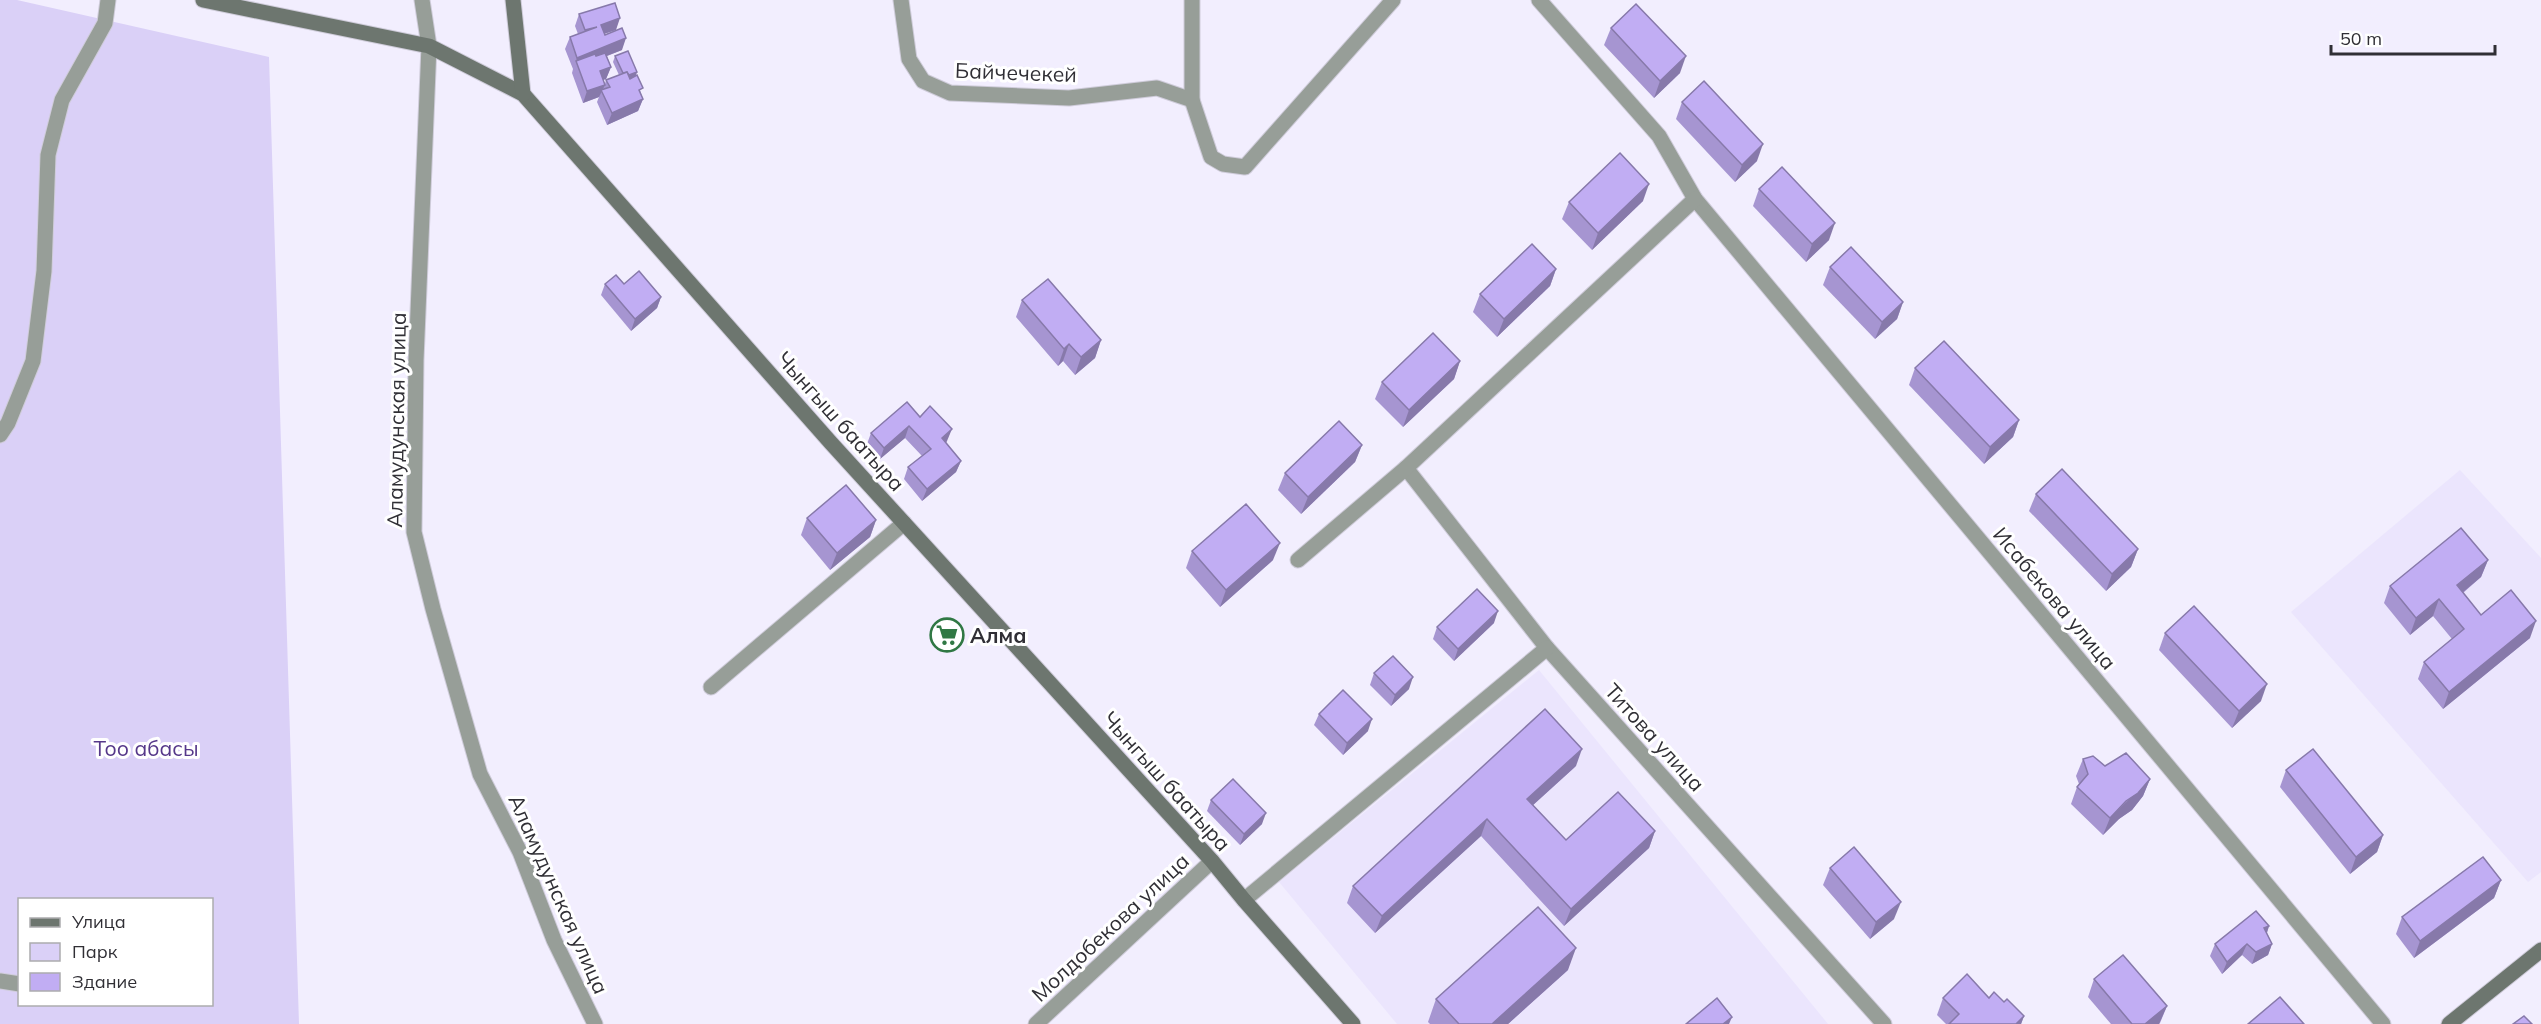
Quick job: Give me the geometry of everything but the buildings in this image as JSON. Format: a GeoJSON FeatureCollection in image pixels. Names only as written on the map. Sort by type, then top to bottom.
{"type":"FeatureCollection","features":[{"type":"Feature","properties":{"kind":"main road","name":"Чынгыш баатыра"},"geometry":{"type":"LineString","coordinates":[[203,0],[429,46],[523,94],[904,523],[1212,861],[1353,1024]]}},
{"type":"Feature","properties":{"kind":"main road"},"geometry":{"type":"LineString","coordinates":[[513,0],[523,94]]}},
{"type":"Feature","properties":{"kind":"main road"},"geometry":{"type":"LineString","coordinates":[[2449,1024],[2541,950]]}},
{"type":"Feature","properties":{"kind":"street"},"geometry":{"type":"LineString","coordinates":[[0,435],[9,423],[33,361],[44,271],[48,155],[62,99],[105,23],[108,0]]}},
{"type":"Feature","properties":{"kind":"street","name":"Аламудунская улица"},"geometry":{"type":"LineString","coordinates":[[422,0],[429,46],[416,360],[414,532],[433,609],[480,774],[520,852],[554,940],[595,1024]]}},
{"type":"Feature","properties":{"kind":"street","name":"Байчечекей"},"geometry":{"type":"LineString","coordinates":[[901,0],[909,59],[923,81],[950,93],[1069,98],[1157,88],[1192,100]]}},
{"type":"Feature","properties":{"kind":"street"},"geometry":{"type":"LineString","coordinates":[[1192,0],[1192,100],[1211,157],[1223,164],[1245,167],[1393,0]]}},
{"type":"Feature","properties":{"kind":"street","name":"Исабекова улица"},"geometry":{"type":"LineString","coordinates":[[1539,0],[1659,136],[1695,199],[2383,1024]]}},
{"type":"Feature","properties":{"kind":"street"},"geometry":{"type":"LineString","coordinates":[[1298,560],[1407,468],[1695,199]]}},
{"type":"Feature","properties":{"kind":"street","name":"Титова улица"},"geometry":{"type":"LineString","coordinates":[[1407,468],[1547,648],[1884,1024]]}},
{"type":"Feature","properties":{"kind":"street"},"geometry":{"type":"LineString","coordinates":[[711,687],[904,523]]}},
{"type":"Feature","properties":{"kind":"street"},"geometry":{"type":"LineString","coordinates":[[1244,900],[1547,648]]}},
{"type":"Feature","properties":{"kind":"street","name":"Молдобекова улица"},"geometry":{"type":"LineString","coordinates":[[1036,1024],[1212,861]]}},
{"type":"Feature","properties":{"kind":"street"},"geometry":{"type":"LineString","coordinates":[[0,981],[18,984]]}},
{"type":"Feature","properties":{"kind":"shaded area"},"geometry":{"type":"Polygon","coordinates":[[[2460,470],[2541,558],[2541,872],[2528,882],[2291,612],[2460,470]]]}},
{"type":"Feature","properties":{"kind":"shaded area"},"geometry":{"type":"Polygon","coordinates":[[[1539,670],[1828,1024],[1397,1024],[1279,882],[1539,670]]]}},
{"type":"Feature","properties":{"kind":"green space","name":"Тоо абасы"},"geometry":{"type":"Polygon","coordinates":[[[0,0],[17,0],[269,57],[299,1024],[0,1024],[0,0]]]}},
{"type":"Feature","properties":{"kind":"place","name":"Алма"},"geometry":{"type":"Point","coordinates":[947,635]}}]}
